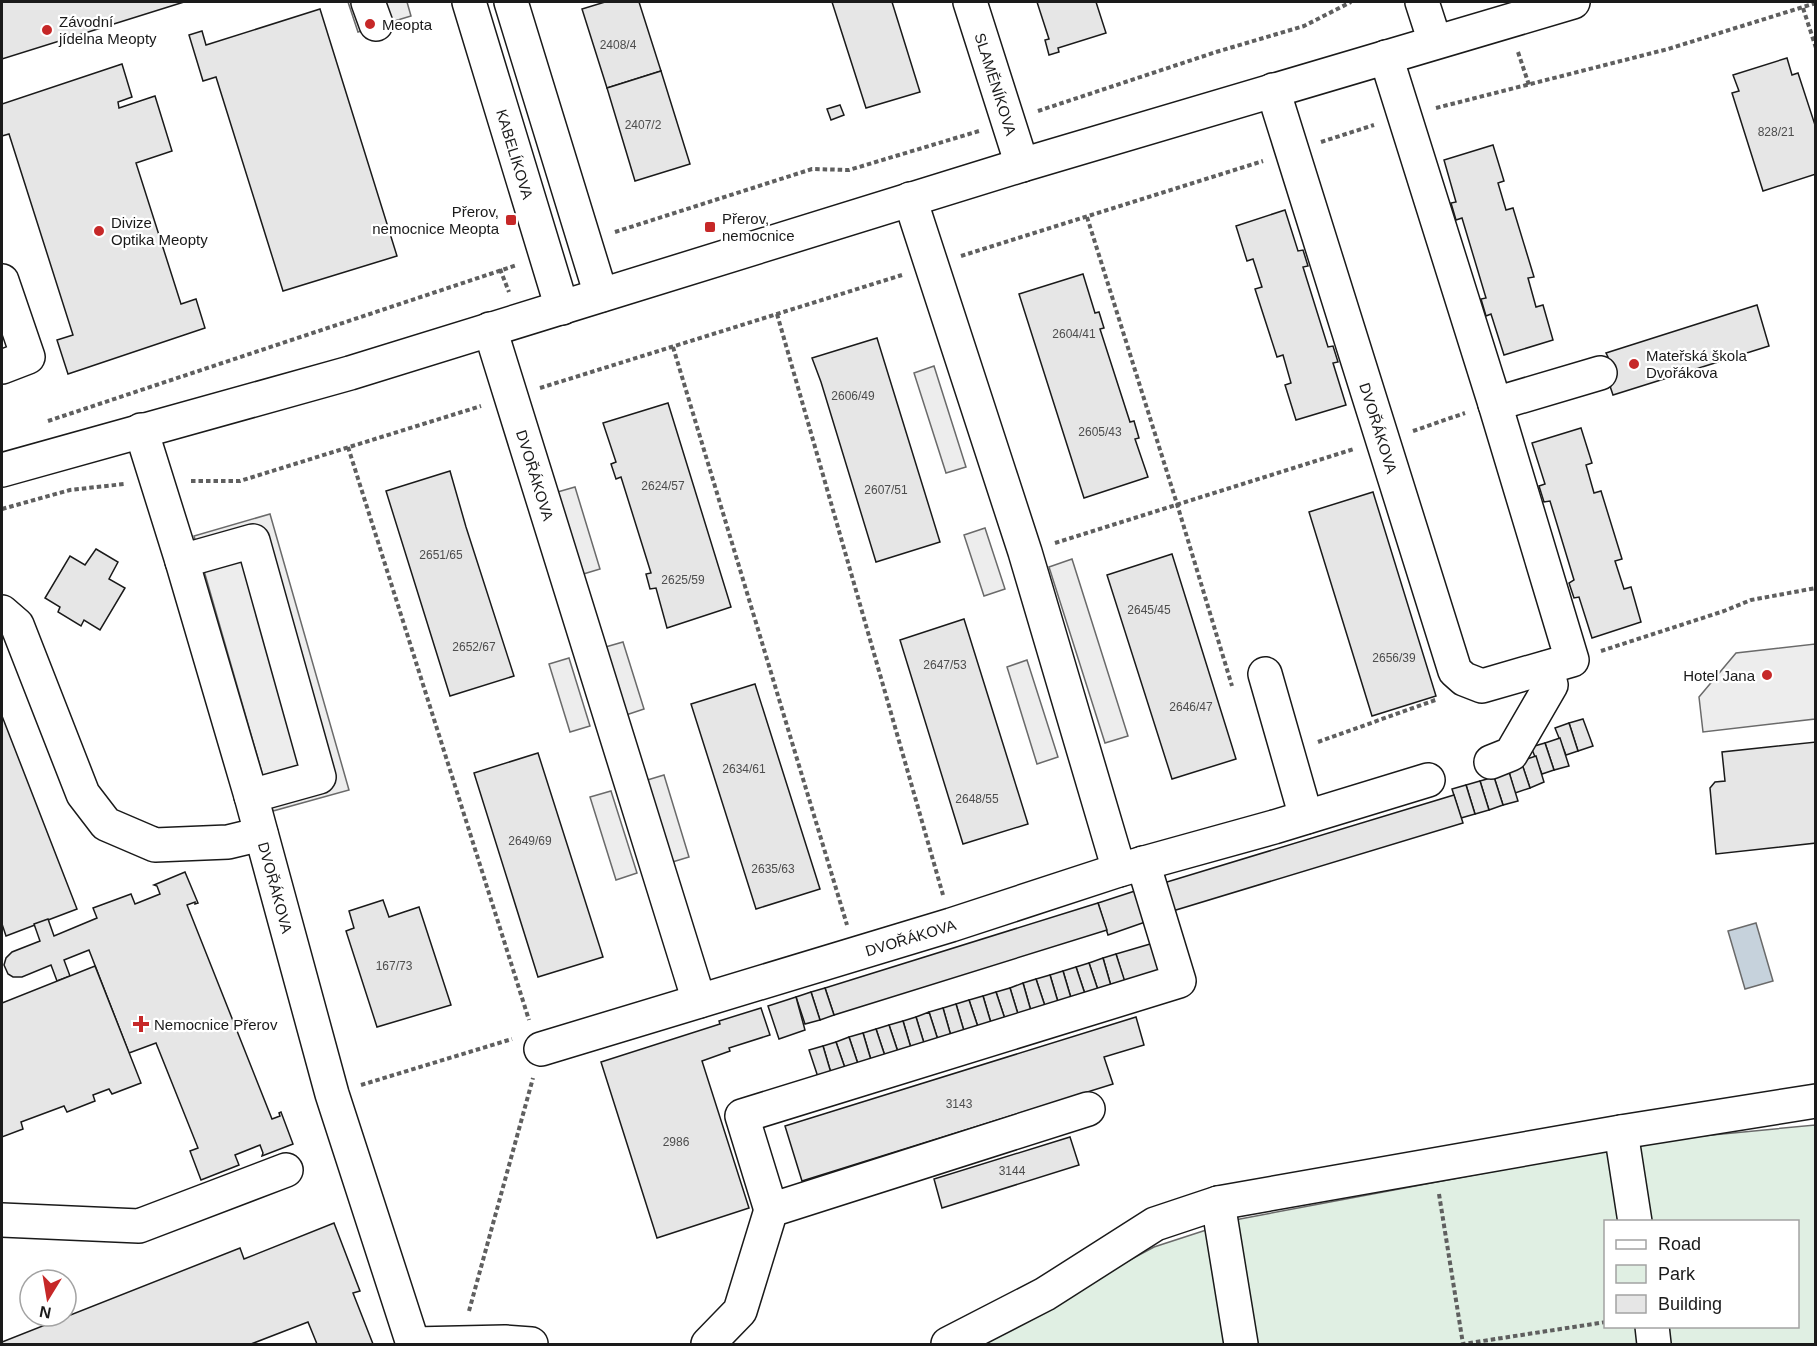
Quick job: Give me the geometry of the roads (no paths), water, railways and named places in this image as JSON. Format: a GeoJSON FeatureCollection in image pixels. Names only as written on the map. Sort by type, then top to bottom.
{"type":"FeatureCollection","features":[{"type":"Feature","properties":{"kind":"street","name":"KABELÍKOVA"},"geometry":{"type":"LineString","coordinates":[[469,2],[562,308]]}},
{"type":"Feature","properties":{"kind":"street"},"geometry":{"type":"LineString","coordinates":[[511,2],[601,295]]}},
{"type":"Feature","properties":{"kind":"street","name":"SLAMĚNÍKOVA"},"geometry":{"type":"LineString","coordinates":[[970,2],[1022,165]]}},
{"type":"Feature","properties":{"kind":"street"},"geometry":{"type":"LineString","coordinates":[[1422,2],[1435,42]]}},
{"type":"Feature","properties":{"kind":"street"},"geometry":{"type":"LineString","coordinates":[[2,470],[350,373],[1022,165],[1573,2]]}},
{"type":"Feature","properties":{"kind":"street"},"geometry":{"type":"LineString","coordinates":[[1386,57],[1494,404],[1559,664],[1551,685],[1510,754],[1491,762]]}},
{"type":"Feature","properties":{"kind":"street","name":"DVOŘÁKOVA"},"geometry":{"type":"LineString","coordinates":[[1273,90],[1455,671],[1464,679],[1482,686],[1559,664]]}},
{"type":"Feature","properties":{"kind":"street"},"geometry":{"type":"LineString","coordinates":[[708,1344],[740,1311],[771,1210],[742,1116],[1179,981],[1131,867],[910,199]]}},
{"type":"Feature","properties":{"kind":"street"},"geometry":{"type":"LineString","coordinates":[[2,281],[28,357],[2,368]]}},
{"type":"Feature","properties":{"kind":"street","name":"DVOŘÁKOVA"},"geometry":{"type":"LineString","coordinates":[[490,329],[699,1001]]}},
{"type":"Feature","properties":{"kind":"street"},"geometry":{"type":"LineString","coordinates":[[1494,404],[1600,373]]}},
{"type":"Feature","properties":{"kind":"street","name":"DVOŘÁKOVA"},"geometry":{"type":"LineString","coordinates":[[141,430],[251,796],[332,1094],[413,1344]]}},
{"type":"Feature","properties":{"kind":"street"},"geometry":{"type":"LineString","coordinates":[[182,561],[253,541],[320,777],[251,796]]}},
{"type":"Feature","properties":{"kind":"street"},"geometry":{"type":"LineString","coordinates":[[2,612],[16,625],[82,794],[106,824],[155,845],[228,843],[261,834]]}},
{"type":"Feature","properties":{"kind":"street"},"geometry":{"type":"LineString","coordinates":[[1265,674],[1306,817]]}},
{"type":"Feature","properties":{"kind":"street","name":"DVOŘÁKOVA"},"geometry":{"type":"LineString","coordinates":[[537,1041],[699,1001],[951,925],[1131,867],[1428,780]]}},
{"type":"Feature","properties":{"kind":"street"},"geometry":{"type":"LineString","coordinates":[[948,1344],[1045,1294],[1155,1224],[1218,1203],[1621,1132],[1815,1101]]}},
{"type":"Feature","properties":{"kind":"street"},"geometry":{"type":"LineString","coordinates":[[771,1210],[1088,1109]]}},
{"type":"Feature","properties":{"kind":"street"},"geometry":{"type":"LineString","coordinates":[[1621,1132],[1635,1220]]}},
{"type":"Feature","properties":{"kind":"street"},"geometry":{"type":"LineString","coordinates":[[2,1220],[139,1226],[286,1170]]}},
{"type":"Feature","properties":{"kind":"street"},"geometry":{"type":"LineString","coordinates":[[1218,1203],[1241,1344]]}},
{"type":"Feature","properties":{"kind":"street"},"geometry":{"type":"LineString","coordinates":[[1652,1328],[1654,1344]]}},
{"type":"Feature","properties":{"kind":"street"},"geometry":{"type":"LineString","coordinates":[[413,1344],[505,1342],[531,1344]]}},
{"type":"Feature","properties":{"kind":"place","name":"Meopta"},"geometry":{"type":"Point","coordinates":[370,24]}},
{"type":"Feature","properties":{"kind":"place","name":"Závodní jídelna Meopty"},"geometry":{"type":"Point","coordinates":[47,30]}},
{"type":"Feature","properties":{"kind":"place","name":"Přerov, nemocnice Meopta"},"geometry":{"type":"Point","coordinates":[511,220]}},
{"type":"Feature","properties":{"kind":"place","name":"Přerov, nemocnice"},"geometry":{"type":"Point","coordinates":[710,227]}},
{"type":"Feature","properties":{"kind":"place","name":"Divize Optika Meopty"},"geometry":{"type":"Point","coordinates":[99,231]}},
{"type":"Feature","properties":{"kind":"place","name":"Mateřská škola Dvořákova"},"geometry":{"type":"Point","coordinates":[1634,364]}},
{"type":"Feature","properties":{"kind":"place","name":"Hotel Jana"},"geometry":{"type":"Point","coordinates":[1767,675]}},
{"type":"Feature","properties":{"kind":"place","name":"Nemocnice Přerov"},"geometry":{"type":"Point","coordinates":[141,1024]}}]}
